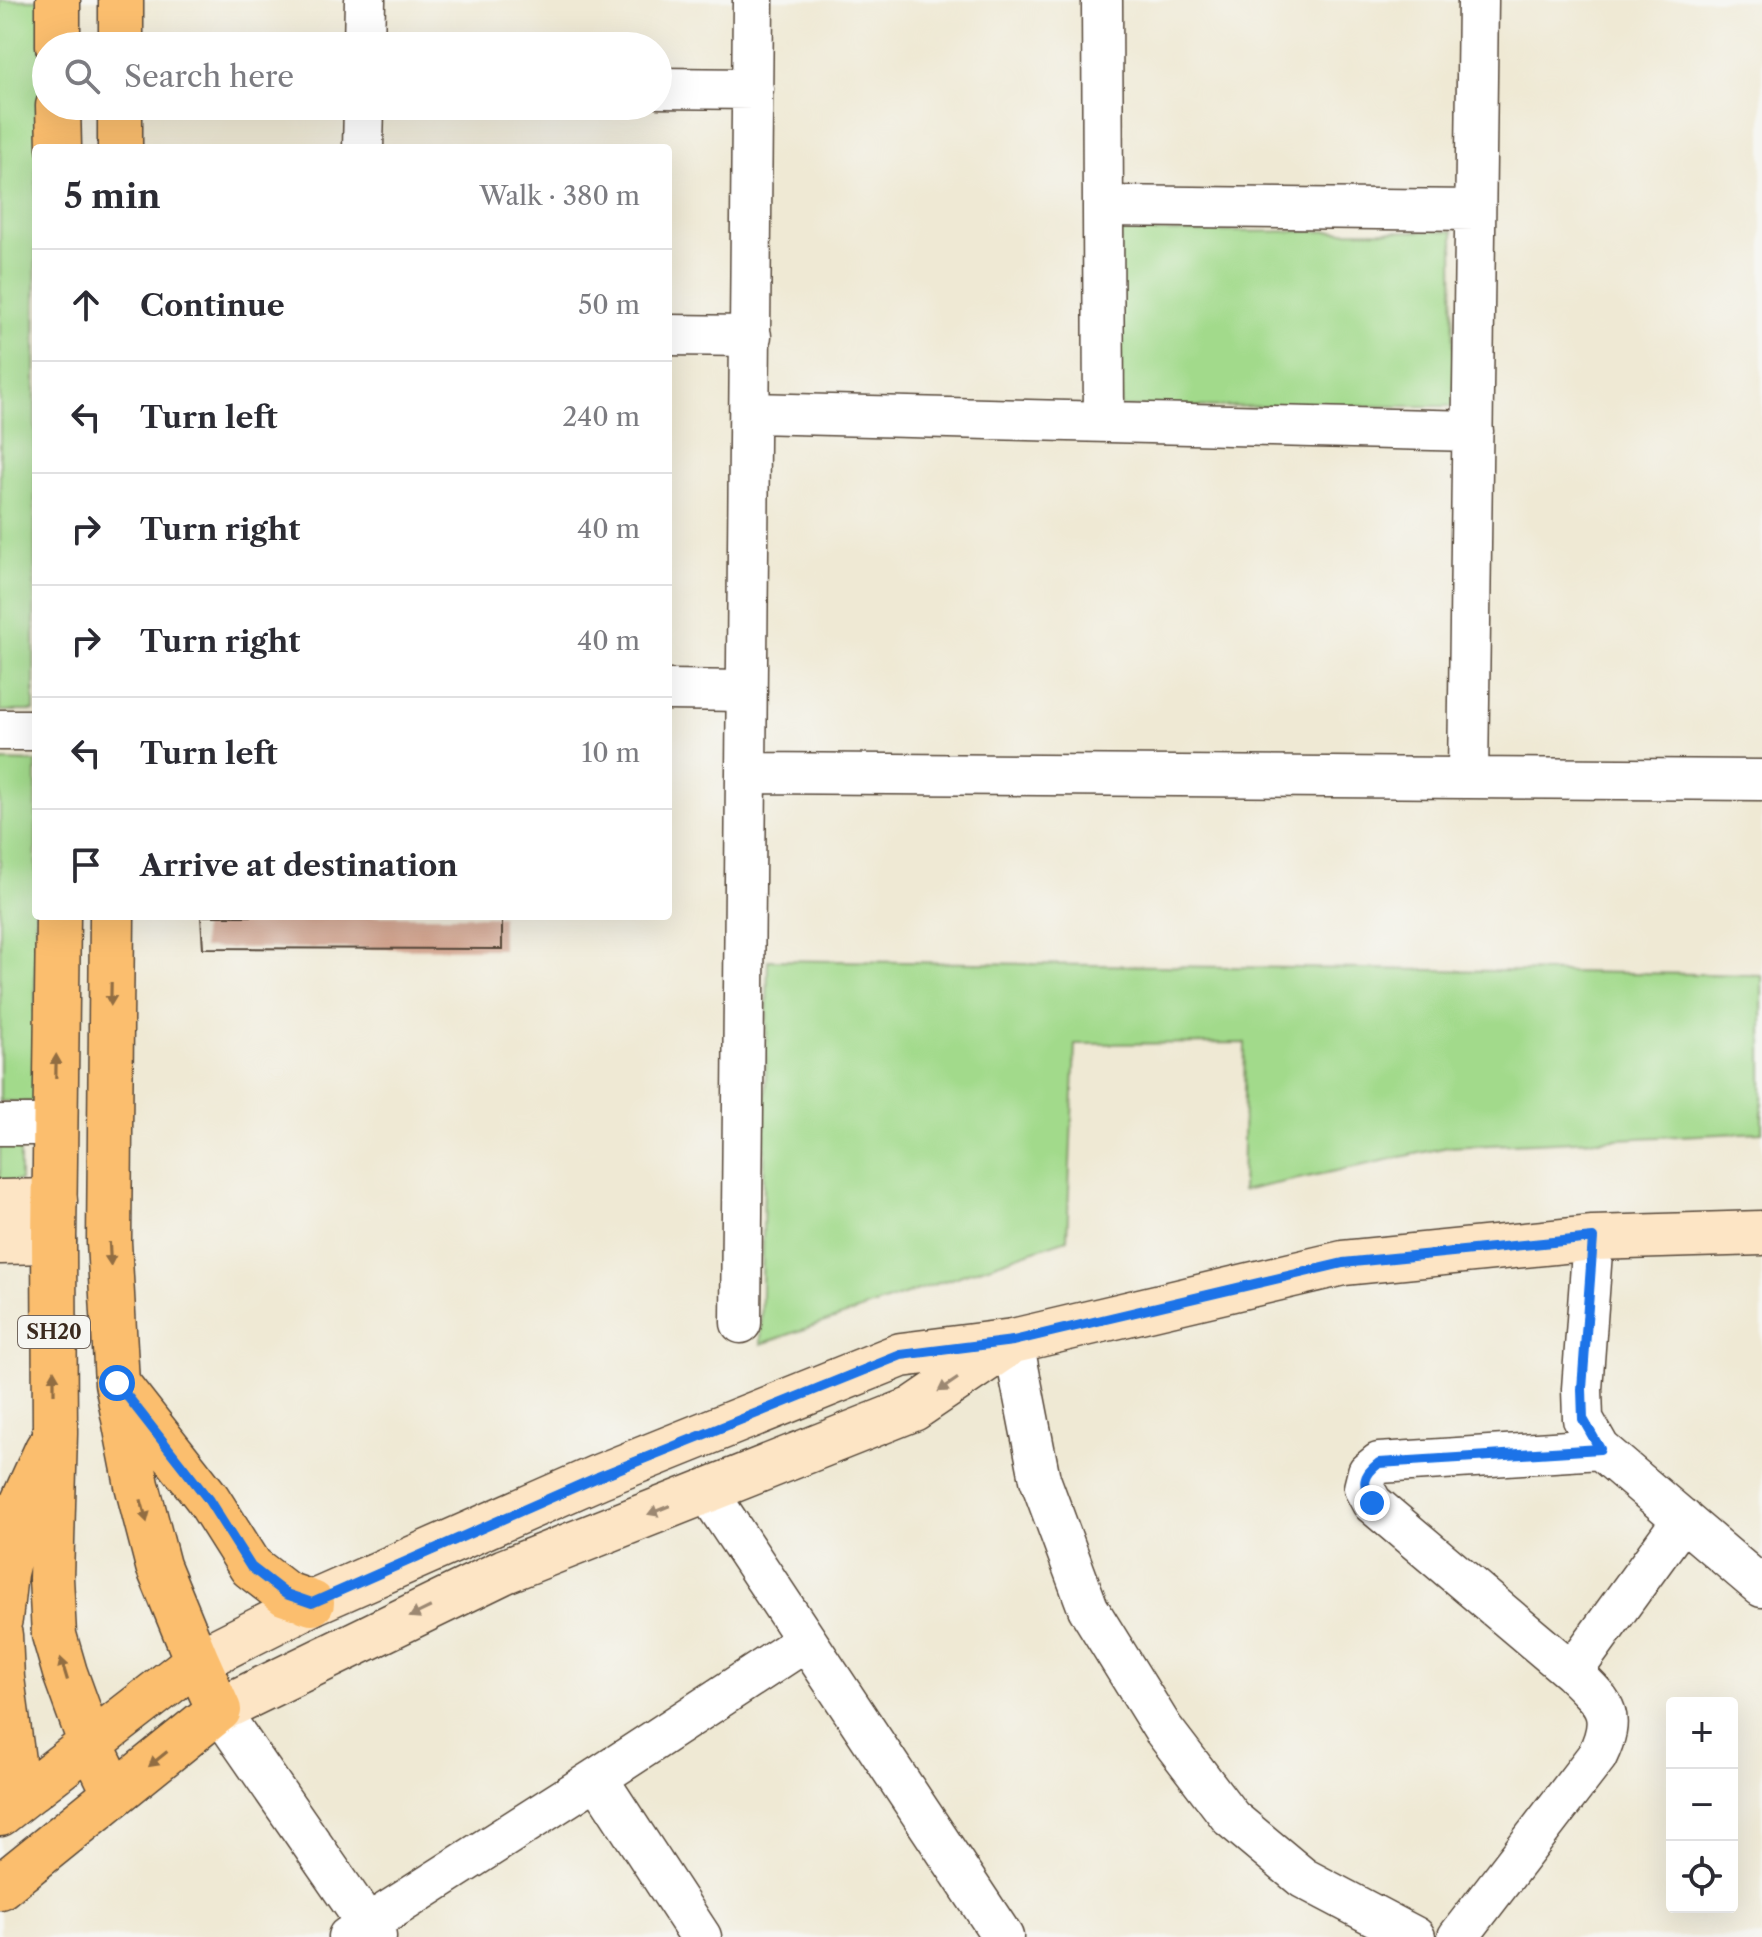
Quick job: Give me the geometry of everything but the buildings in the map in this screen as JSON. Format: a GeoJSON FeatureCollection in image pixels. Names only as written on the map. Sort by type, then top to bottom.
{"type":"FeatureCollection","features":[{"type":"Feature","properties":{"kind":"main road"},"geometry":{"type":"LineString","coordinates":[[58,0],[58,32]]}},
{"type":"Feature","properties":{"kind":"main road"},"geometry":{"type":"LineString","coordinates":[[121,0],[121,32]]}},
{"type":"Feature","properties":{"kind":"main road"},"geometry":{"type":"LineString","coordinates":[[58,120],[59,144]]}},
{"type":"Feature","properties":{"kind":"main road"},"geometry":{"type":"LineString","coordinates":[[120,120],[120,144]]}},
{"type":"Feature","properties":{"kind":"main road","name":"SH20"},"geometry":{"type":"LineString","coordinates":[[58,920],[55,1433],[51,1578],[54,1635],[90,1742],[115,1794]]}},
{"type":"Feature","properties":{"kind":"main road","name":"SH20"},"geometry":{"type":"LineString","coordinates":[[112,920],[109,1242],[117,1383],[137,1485],[158,1566],[219,1710]]}},
{"type":"Feature","properties":{"kind":"main road"},"geometry":{"type":"LineString","coordinates":[[0,1202],[54,1221]]}},
{"type":"Feature","properties":{"kind":"main road"},"geometry":{"type":"LineString","coordinates":[[0,1242],[54,1221]]}},
{"type":"Feature","properties":{"kind":"main road"},"geometry":{"type":"LineString","coordinates":[[9,1807],[197,1661],[312,1603],[598,1477],[901,1355],[1013,1341],[1343,1263],[1593,1238],[1762,1233]]}},
{"type":"Feature","properties":{"kind":"main road"},"geometry":{"type":"LineString","coordinates":[[0,1887],[219,1710],[505,1571],[913,1409],[1013,1341]]}},
{"type":"Feature","properties":{"kind":"main road"},"geometry":{"type":"LineString","coordinates":[[117,1383],[208,1499],[251,1567],[286,1594],[312,1603]]}},
{"type":"Feature","properties":{"kind":"main road","name":"SH20"},"geometry":{"type":"LineString","coordinates":[[0,1619],[5,1573],[22,1504],[55,1433]]}},
{"type":"Feature","properties":{"kind":"main road"},"geometry":{"type":"LineString","coordinates":[[0,1635],[9,1807]]}},
{"type":"Feature","properties":{"kind":"street"},"geometry":{"type":"LineString","coordinates":[[364,32],[365,0]]}},
{"type":"Feature","properties":{"kind":"street"},"geometry":{"type":"LineString","coordinates":[[741,1323],[753,0]]}},
{"type":"Feature","properties":{"kind":"street"},"geometry":{"type":"LineString","coordinates":[[1102,0],[1104,422]]}},
{"type":"Feature","properties":{"kind":"street"},"geometry":{"type":"LineString","coordinates":[[1468,778],[1478,0]]}},
{"type":"Feature","properties":{"kind":"street"},"geometry":{"type":"LineString","coordinates":[[672,88],[753,89]]}},
{"type":"Feature","properties":{"kind":"street"},"geometry":{"type":"LineString","coordinates":[[363,144],[364,120]]}},
{"type":"Feature","properties":{"kind":"street"},"geometry":{"type":"LineString","coordinates":[[1103,206],[1475,210]]}},
{"type":"Feature","properties":{"kind":"street"},"geometry":{"type":"LineString","coordinates":[[672,335],[751,336]]}},
{"type":"Feature","properties":{"kind":"street"},"geometry":{"type":"LineString","coordinates":[[750,413],[1473,431]]}},
{"type":"Feature","properties":{"kind":"street"},"geometry":{"type":"LineString","coordinates":[[672,690],[747,691]]}},
{"type":"Feature","properties":{"kind":"street"},"geometry":{"type":"LineString","coordinates":[[0,730],[32,730]]}},
{"type":"Feature","properties":{"kind":"street"},"geometry":{"type":"LineString","coordinates":[[746,773],[1762,780]]}},
{"type":"Feature","properties":{"kind":"street"},"geometry":{"type":"LineString","coordinates":[[0,1125],[56,1125]]}},
{"type":"Feature","properties":{"kind":"street"},"geometry":{"type":"LineString","coordinates":[[1593,1238],[1582,1389],[1583,1419],[1600,1449],[1762,1587]]}},
{"type":"Feature","properties":{"kind":"street"},"geometry":{"type":"LineString","coordinates":[[1013,1341],[1040,1479],[1088,1608],[1163,1729],[1231,1818],[1303,1878],[1415,1937]]}},
{"type":"Feature","properties":{"kind":"street"},"geometry":{"type":"LineString","coordinates":[[1458,1937],[1597,1756],[1606,1737],[1607,1716],[1599,1698],[1572,1672],[1372,1503],[1364,1488],[1368,1472],[1379,1463],[1600,1449]]}},
{"type":"Feature","properties":{"kind":"street"},"geometry":{"type":"LineString","coordinates":[[707,1491],[1003,1937]]}},
{"type":"Feature","properties":{"kind":"street"},"geometry":{"type":"LineString","coordinates":[[1572,1672],[1683,1519]]}},
{"type":"Feature","properties":{"kind":"street"},"geometry":{"type":"LineString","coordinates":[[219,1710],[364,1933],[806,1641]]}},
{"type":"Feature","properties":{"kind":"street"},"geometry":{"type":"LineString","coordinates":[[597,1778],[701,1937]]}},
{"type":"Feature","properties":{"kind":"green space"},"geometry":{"type":"Polygon","coordinates":[[[0,0],[41,0],[41,32],[32,32],[32,120],[40,120],[40,144],[32,144],[32,711],[0,711],[0,0]]]}},
{"type":"Feature","properties":{"kind":"green space"},"geometry":{"type":"Polygon","coordinates":[[[1453,231],[1454,406],[1121,407],[1120,232],[1453,231]]]}},
{"type":"Feature","properties":{"kind":"green space"},"geometry":{"type":"Polygon","coordinates":[[[0,761],[32,762],[35,1102],[0,1101],[0,761]]]}},
{"type":"Feature","properties":{"kind":"green space"},"geometry":{"type":"Polygon","coordinates":[[[768,960],[1762,975],[1762,1132],[1448,1147],[1242,1191],[1245,1043],[1075,1044],[1067,1239],[761,1344],[768,960]]]}},
{"type":"Feature","properties":{"kind":"green space"},"geometry":{"type":"Polygon","coordinates":[[[0,1134],[20,1134],[20,1181],[0,1181],[0,1134]]]}},
{"type":"Feature","properties":{"kind":"route"},"geometry":{"type":"LineString","coordinates":[[117,1383],[208,1499],[251,1567],[286,1594],[312,1603],[598,1477],[901,1355],[1013,1341],[1343,1263],[1593,1238],[1582,1389],[1583,1419],[1600,1449],[1379,1463],[1368,1472],[1364,1488],[1372,1503]]}}]}
